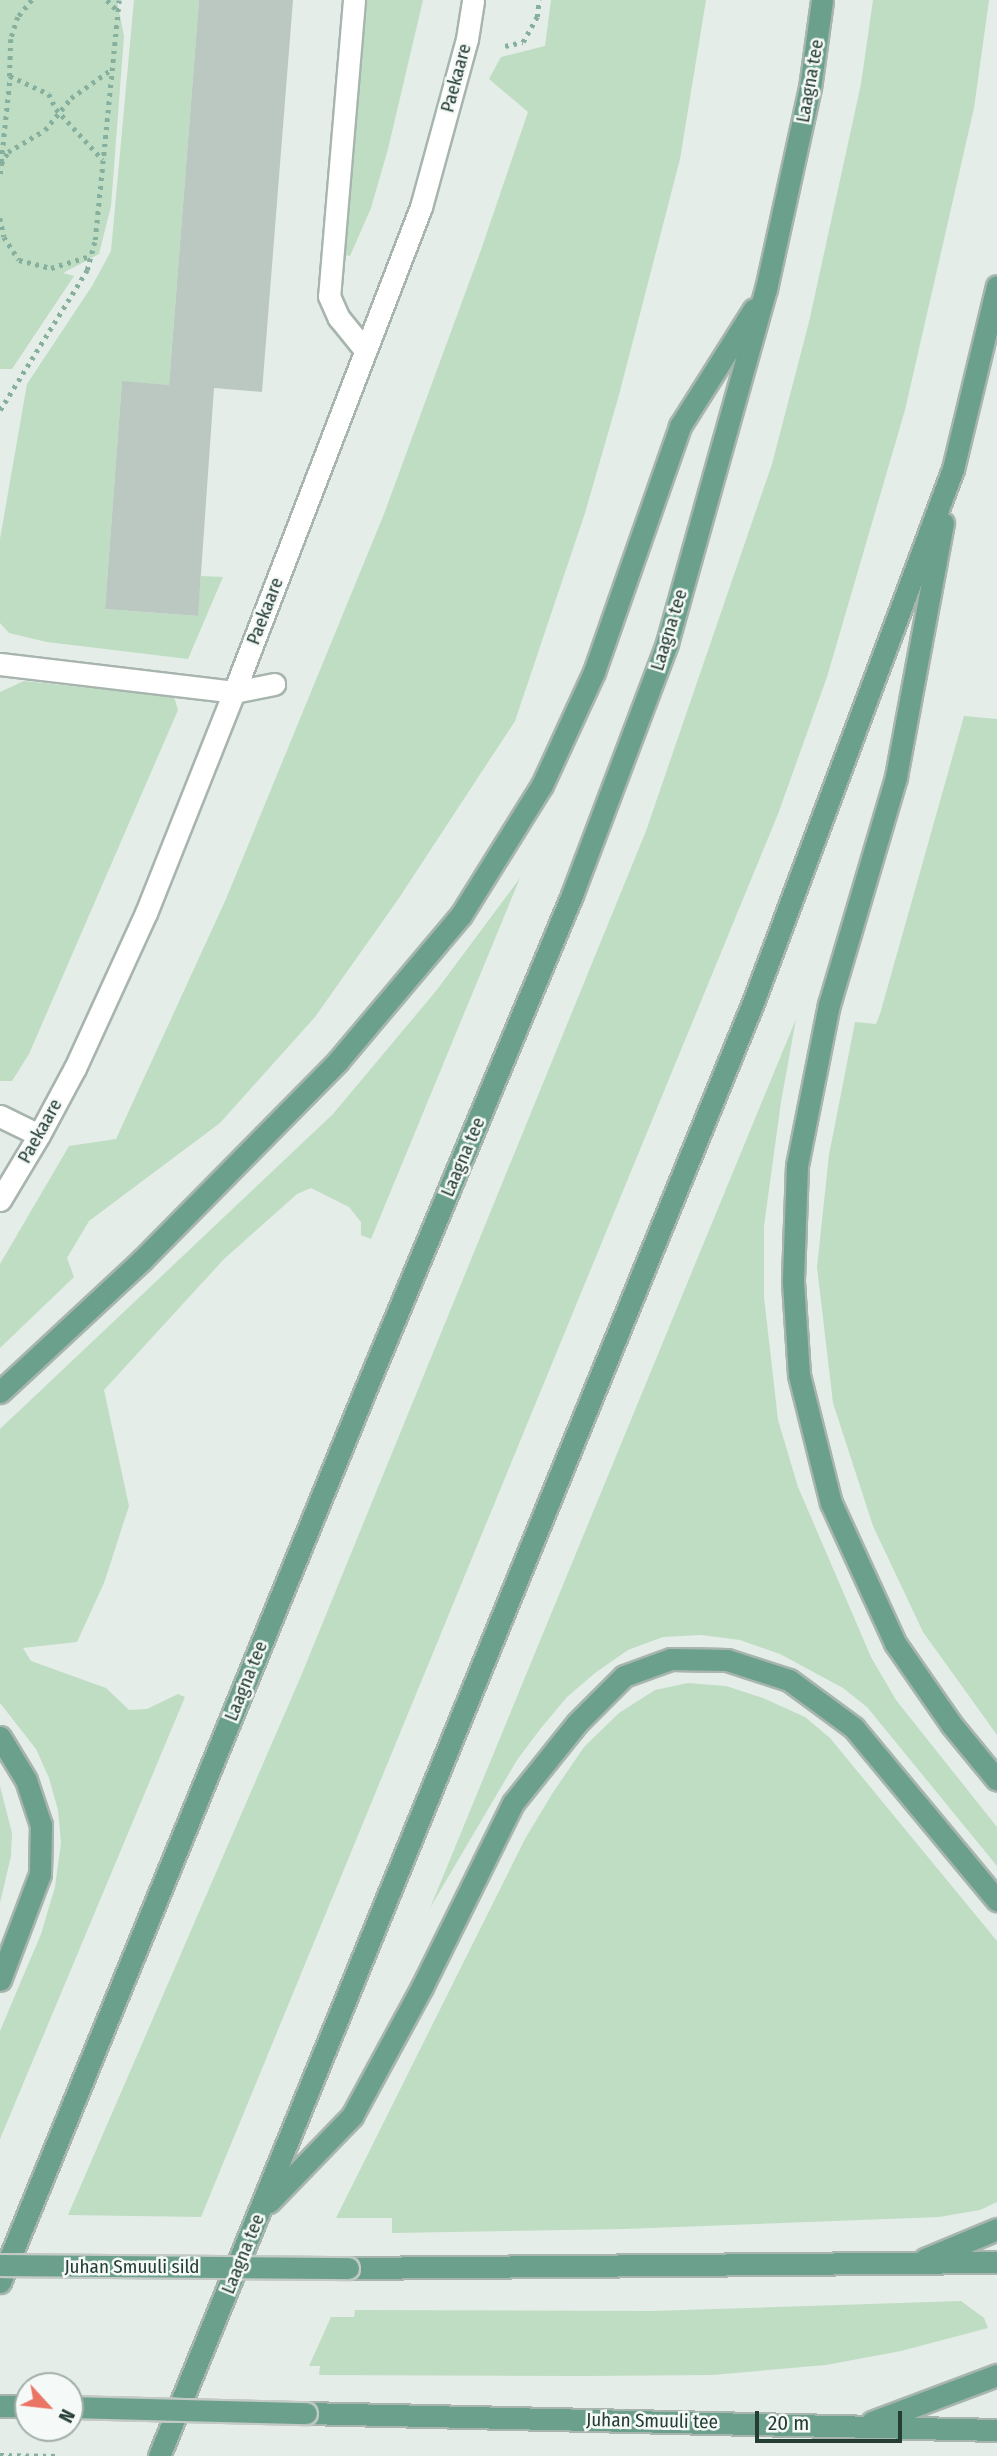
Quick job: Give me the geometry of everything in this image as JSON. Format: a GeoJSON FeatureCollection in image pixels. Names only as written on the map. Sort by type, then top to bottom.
{"type":"FeatureCollection","features":[{"type":"Feature","properties":{"kind":"main road","name":"Laagna tee"},"geometry":{"type":"LineString","coordinates":[[0,2282],[369,1381],[572,895],[667,643],[766,289],[810,89],[822,0]]}},
{"type":"Feature","properties":{"kind":"main road","name":"Laagna tee"},"geometry":{"type":"LineString","coordinates":[[159,2456],[748,1013],[953,469],[997,286]]}},
{"type":"Feature","properties":{"kind":"main road"},"geometry":{"type":"LineString","coordinates":[[0,1392],[142,1261],[338,1061],[461,915],[542,785],[594,672],[680,426],[766,289]]}},
{"type":"Feature","properties":{"kind":"main road"},"geometry":{"type":"LineString","coordinates":[[953,469],[896,777],[829,1004],[797,1164],[793,1282],[799,1375],[831,1503],[895,1643],[951,1724],[997,1780]]}},
{"type":"Feature","properties":{"kind":"main road"},"geometry":{"type":"LineString","coordinates":[[261,2211],[352,2116],[422,1987],[513,1803],[577,1723],[624,1676],[671,1659],[727,1660],[789,1680],[854,1728],[997,1900]]}},
{"type":"Feature","properties":{"kind":"main road"},"geometry":{"type":"LineString","coordinates":[[0,1738],[26,1780],[41,1825],[40,1874],[0,1980]]}},
{"type":"Feature","properties":{"kind":"main road"},"geometry":{"type":"LineString","coordinates":[[913,2263],[997,2229]]}},
{"type":"Feature","properties":{"kind":"main road"},"geometry":{"type":"LineString","coordinates":[[913,2263],[997,2262]]}},
{"type":"Feature","properties":{"kind":"main road","name":"Juhan Smuuli sild"},"geometry":{"type":"LineString","coordinates":[[0,2265],[348,2268],[913,2263]]}},
{"type":"Feature","properties":{"kind":"main road"},"geometry":{"type":"LineString","coordinates":[[860,2426],[997,2375]]}},
{"type":"Feature","properties":{"kind":"main road","name":"Juhan Smuuli tee"},"geometry":{"type":"LineString","coordinates":[[84,2407],[997,2430]]}},
{"type":"Feature","properties":{"kind":"street"},"geometry":{"type":"LineString","coordinates":[[354,0],[329,296],[339,318],[365,350]]}},
{"type":"Feature","properties":{"kind":"street","name":"Paekaare"},"geometry":{"type":"LineString","coordinates":[[0,1200],[39,1136],[75,1068],[146,913],[234,692],[421,207],[467,39],[473,0]]}},
{"type":"Feature","properties":{"kind":"street"},"geometry":{"type":"LineString","coordinates":[[0,664],[234,692],[274,684]]}},
{"type":"Feature","properties":{"kind":"street"},"geometry":{"type":"LineString","coordinates":[[0,1116],[39,1136]]}},
{"type":"Feature","properties":{"kind":"path"},"geometry":{"type":"LineString","coordinates":[[0,174],[11,39],[18,17],[32,0]]}},
{"type":"Feature","properties":{"kind":"path"},"geometry":{"type":"LineString","coordinates":[[107,0],[118,11]]}},
{"type":"Feature","properties":{"kind":"path"},"geometry":{"type":"LineString","coordinates":[[0,410],[87,270],[95,240],[119,0]]}},
{"type":"Feature","properties":{"kind":"path"},"geometry":{"type":"LineString","coordinates":[[506,46],[523,43],[537,17],[539,0]]}},
{"type":"Feature","properties":{"kind":"path"},"geometry":{"type":"LineString","coordinates":[[1,164],[8,152],[46,130],[71,98],[113,68]]}},
{"type":"Feature","properties":{"kind":"path"},"geometry":{"type":"LineString","coordinates":[[10,76],[49,94],[59,114],[103,160]]}},
{"type":"Feature","properties":{"kind":"path"},"geometry":{"type":"LineString","coordinates":[[0,218],[4,237],[19,260],[51,268],[90,256]]}},
{"type":"Feature","properties":{"kind":"path"},"geometry":{"type":"LineString","coordinates":[[0,2455],[60,2456]]}},
{"type":"Feature","properties":{"kind":"green space"},"geometry":{"type":"Polygon","coordinates":[[[0,0],[117,0],[124,36],[111,206],[99,254],[63,273],[74,276],[12,369],[0,369],[0,0]]]}},
{"type":"Feature","properties":{"kind":"green space"},"geometry":{"type":"Polygon","coordinates":[[[134,0],[199,0],[169,385],[122,382],[105,609],[197,616],[201,576],[223,577],[188,659],[47,642],[9,633],[0,623],[0,539],[27,384],[92,286],[111,251],[134,0]]]}},
{"type":"Feature","properties":{"kind":"green space"},"geometry":{"type":"Polygon","coordinates":[[[367,0],[423,0],[388,149],[371,208],[350,256],[345,255],[345,250],[367,0]]]}},
{"type":"Feature","properties":{"kind":"green space"},"geometry":{"type":"Polygon","coordinates":[[[551,0],[706,0],[680,159],[619,395],[585,513],[515,721],[399,898],[315,1017],[220,1123],[89,1221],[67,1258],[74,1277],[0,1348],[0,1264],[69,1146],[116,1139],[226,899],[384,514],[481,250],[528,112],[489,79],[501,57],[545,46],[551,0]]]}},
{"type":"Feature","properties":{"kind":"green space"},"geometry":{"type":"Polygon","coordinates":[[[873,0],[989,0],[974,108],[905,410],[827,677],[778,814],[201,2217],[68,2215],[301,1676],[646,831],[772,464],[809,322],[861,84],[873,0]]]}},
{"type":"Feature","properties":{"kind":"green space"},"geometry":{"type":"Polygon","coordinates":[[[24,681],[174,697],[178,710],[29,1054],[12,1081],[0,1081],[0,692],[24,681]]]}},
{"type":"Feature","properties":{"kind":"green space"},"geometry":{"type":"Polygon","coordinates":[[[964,716],[997,719],[997,1735],[923,1632],[873,1526],[833,1403],[817,1267],[829,1155],[855,1022],[876,1024],[880,1014],[964,716]]]}},
{"type":"Feature","properties":{"kind":"green space"},"geometry":{"type":"Polygon","coordinates":[[[520,878],[371,1239],[361,1235],[361,1222],[349,1207],[311,1188],[297,1194],[224,1259],[104,1390],[129,1506],[104,1583],[77,1642],[23,1648],[31,1661],[106,1688],[129,1710],[147,1709],[178,1694],[185,1697],[0,2139],[0,2031],[41,1934],[55,1887],[61,1843],[58,1810],[49,1778],[36,1749],[0,1703],[0,1429],[333,1114],[436,991],[520,878]]]}},
{"type":"Feature","properties":{"kind":"green space"},"geometry":{"type":"Polygon","coordinates":[[[796,1019],[781,1102],[764,1226],[764,1297],[778,1420],[798,1487],[871,1657],[896,1700],[997,1827],[997,1866],[867,1707],[843,1688],[780,1654],[740,1640],[701,1635],[663,1637],[628,1650],[567,1697],[517,1760],[430,1908],[796,1019]]]}},
{"type":"Feature","properties":{"kind":"green space"},"geometry":{"type":"Polygon","coordinates":[[[688,1683],[726,1686],[763,1698],[805,1717],[830,1738],[997,1941],[997,2202],[980,2210],[939,2217],[624,2229],[392,2233],[392,2218],[336,2218],[525,1839],[552,1794],[584,1747],[619,1713],[655,1690],[688,1683]]]}},
{"type":"Feature","properties":{"kind":"green space"},"geometry":{"type":"Polygon","coordinates":[[[0,1786],[12,1833],[11,1856],[0,1903],[0,1786]]]}},
{"type":"Feature","properties":{"kind":"green space"},"geometry":{"type":"Polygon","coordinates":[[[961,2301],[984,2318],[988,2328],[901,2351],[826,2365],[712,2375],[584,2376],[319,2375],[320,2366],[309,2366],[331,2317],[354,2317],[355,2310],[652,2311],[961,2301]]]}},
{"type":"Feature","properties":{"kind":"building"},"geometry":{"type":"Polygon","coordinates":[[[199,0],[293,0],[262,392],[214,388],[198,616],[105,609],[122,381],[169,385],[199,0]]]}}]}
